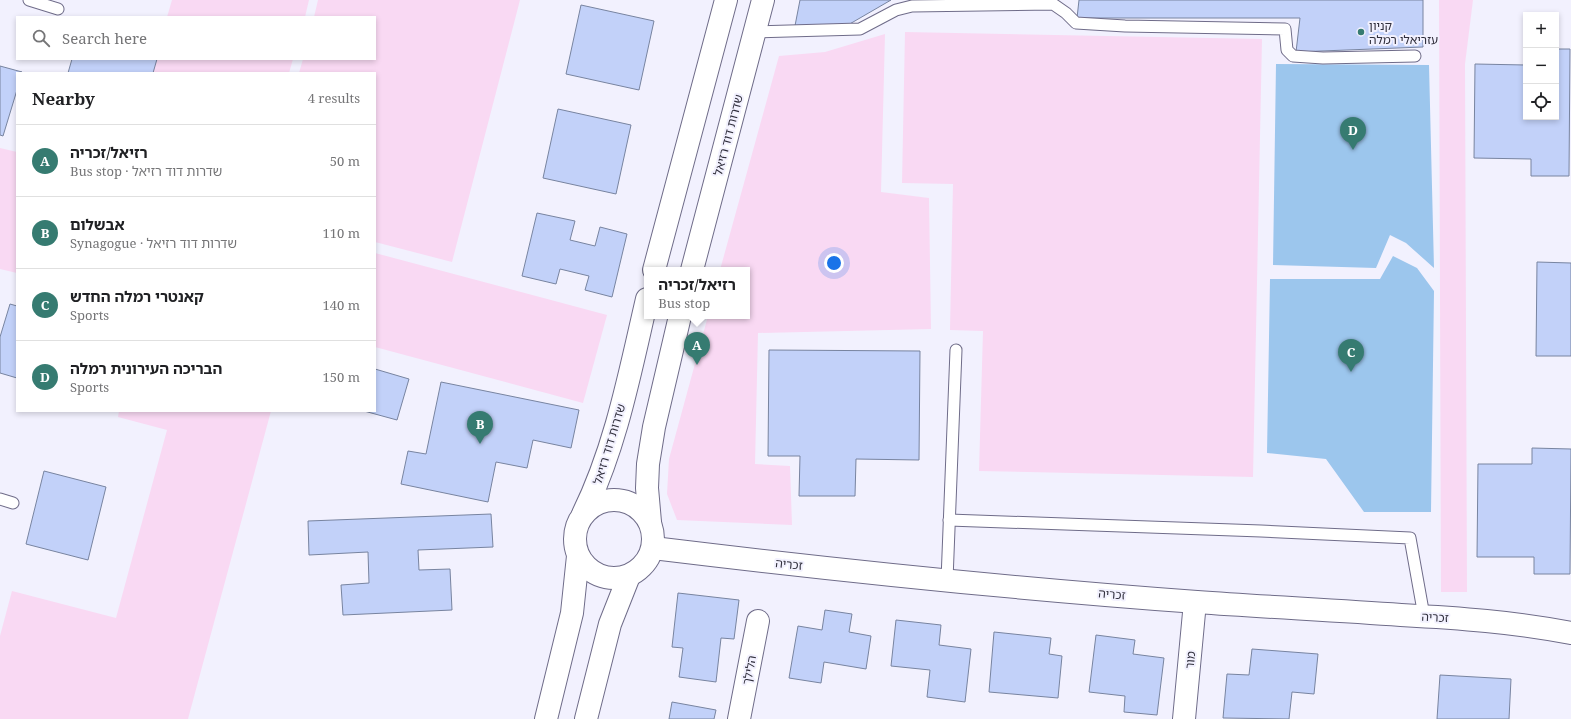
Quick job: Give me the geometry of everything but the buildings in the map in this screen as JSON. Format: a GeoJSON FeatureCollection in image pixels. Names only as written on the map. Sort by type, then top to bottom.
{"type":"FeatureCollection","features":[{"type":"Feature","properties":{"kind":"main road"},"geometry":{"type":"LineString","coordinates":[[655,267],[726,0]]}},
{"type":"Feature","properties":{"kind":"main road","name":"שדרות דוד רזיאל"},"geometry":{"type":"LineString","coordinates":[[693,267],[763,0]]}},
{"type":"Feature","properties":{"kind":"main road","name":"שדרות דוד רזיאל"},"geometry":{"type":"LineString","coordinates":[[582,516],[595,489],[607,455],[626,387],[644,312]]}},
{"type":"Feature","properties":{"kind":"main road"},"geometry":{"type":"LineString","coordinates":[[650,522],[642,510],[631,503],[618,499],[604,501],[591,507],[582,516],[577,526],[575,546],[578,556],[585,566],[595,573],[606,578],[618,578],[629,576],[644,564],[653,548],[654,535],[650,522],[647,488],[648,464],[654,427],[679,319]]}},
{"type":"Feature","properties":{"kind":"main road","name":"זכריה"},"geometry":{"type":"LineString","coordinates":[[653,548],[784,564],[947,580],[1195,602],[1424,616],[1541,627],[1571,632]]}},
{"type":"Feature","properties":{"kind":"main road"},"geometry":{"type":"LineString","coordinates":[[546,719],[572,613],[578,556]]}},
{"type":"Feature","properties":{"kind":"main road"},"geometry":{"type":"LineString","coordinates":[[586,719],[610,624],[629,576]]}},
{"type":"Feature","properties":{"kind":"main road","name":"מור"},"geometry":{"type":"LineString","coordinates":[[1184,719],[1195,602]]}},
{"type":"Feature","properties":{"kind":"main road","name":"הלילך"},"geometry":{"type":"LineString","coordinates":[[739,719],[758,622]]}},
{"type":"Feature","properties":{"kind":"lane"},"geometry":{"type":"LineString","coordinates":[[29,0],[58,9]]}},
{"type":"Feature","properties":{"kind":"lane"},"geometry":{"type":"LineString","coordinates":[[755,32],[860,29],[896,10],[912,6],[1053,4],[1066,13],[1076,23],[1126,26],[1285,29],[1287,50],[1293,56],[1323,58],[1415,56]]}},
{"type":"Feature","properties":{"kind":"lane"},"geometry":{"type":"LineString","coordinates":[[947,580],[956,350]]}},
{"type":"Feature","properties":{"kind":"lane"},"geometry":{"type":"LineString","coordinates":[[0,499],[13,503]]}},
{"type":"Feature","properties":{"kind":"lane"},"geometry":{"type":"LineString","coordinates":[[949,520],[1410,538],[1424,616]]}},
{"type":"Feature","properties":{"kind":"shaded area"},"geometry":{"type":"Polygon","coordinates":[[[172,0],[309,0],[305,16],[167,16],[172,0]]]}},
{"type":"Feature","properties":{"kind":"shaded area"},"geometry":{"type":"Polygon","coordinates":[[[318,0],[520,0],[452,262],[376,242],[376,72],[299,72],[303,60],[376,60],[376,16],[314,16],[318,0]]]}},
{"type":"Feature","properties":{"kind":"shaded area"},"geometry":{"type":"Polygon","coordinates":[[[1439,0],[1473,0],[1465,64],[1467,592],[1441,592],[1439,0]]]}},
{"type":"Feature","properties":{"kind":"shaded area"},"geometry":{"type":"Polygon","coordinates":[[[905,32],[1262,39],[1253,477],[979,471],[983,331],[950,330],[953,184],[902,183],[905,32]]]}},
{"type":"Feature","properties":{"kind":"shaded area"},"geometry":{"type":"Polygon","coordinates":[[[885,34],[881,192],[929,198],[931,329],[758,333],[755,464],[790,466],[792,525],[677,520],[667,494],[669,459],[707,319],[750,319],[750,267],[721,267],[779,56],[825,52],[885,34]]]}},
{"type":"Feature","properties":{"kind":"shaded area"},"geometry":{"type":"Polygon","coordinates":[[[156,60],[293,60],[289,72],[152,72],[156,60]]]}},
{"type":"Feature","properties":{"kind":"shaded area"},"geometry":{"type":"Polygon","coordinates":[[[0,148],[16,152],[16,273],[0,269],[0,148]]]}},
{"type":"Feature","properties":{"kind":"shaded area"},"geometry":{"type":"Polygon","coordinates":[[[376,253],[607,315],[583,403],[376,347],[376,253]]]}},
{"type":"Feature","properties":{"kind":"shaded area"},"geometry":{"type":"Polygon","coordinates":[[[119,412],[271,412],[188,719],[0,719],[0,636],[12,591],[116,618],[167,430],[118,417],[119,412]]]}},
{"type":"Feature","properties":{"kind":"water"},"geometry":{"type":"Polygon","coordinates":[[[1276,64],[1429,65],[1434,268],[1406,243],[1390,235],[1376,268],[1273,265],[1276,64]]]}},
{"type":"Feature","properties":{"kind":"water"},"geometry":{"type":"Polygon","coordinates":[[[1393,256],[1417,268],[1434,291],[1431,512],[1364,512],[1326,459],[1267,453],[1270,279],[1380,279],[1393,256]]]}},
{"type":"Feature","properties":{"kind":"place","name":"קניון עזריאלי רמלה"},"geometry":{"type":"Point","coordinates":[1361,32]}},
{"type":"Feature","properties":{"kind":"place","name":"הבריכה העירונית רמלה"},"geometry":{"type":"Point","coordinates":[1353,150]}},
{"type":"Feature","properties":{"kind":"place","name":"רזיאל/זכריה"},"geometry":{"type":"Point","coordinates":[697,365]}},
{"type":"Feature","properties":{"kind":"place","name":"קאנטרי רמלה החדש"},"geometry":{"type":"Point","coordinates":[1351,372]}},
{"type":"Feature","properties":{"kind":"place","name":"אבשלום"},"geometry":{"type":"Point","coordinates":[480,444]}}]}
